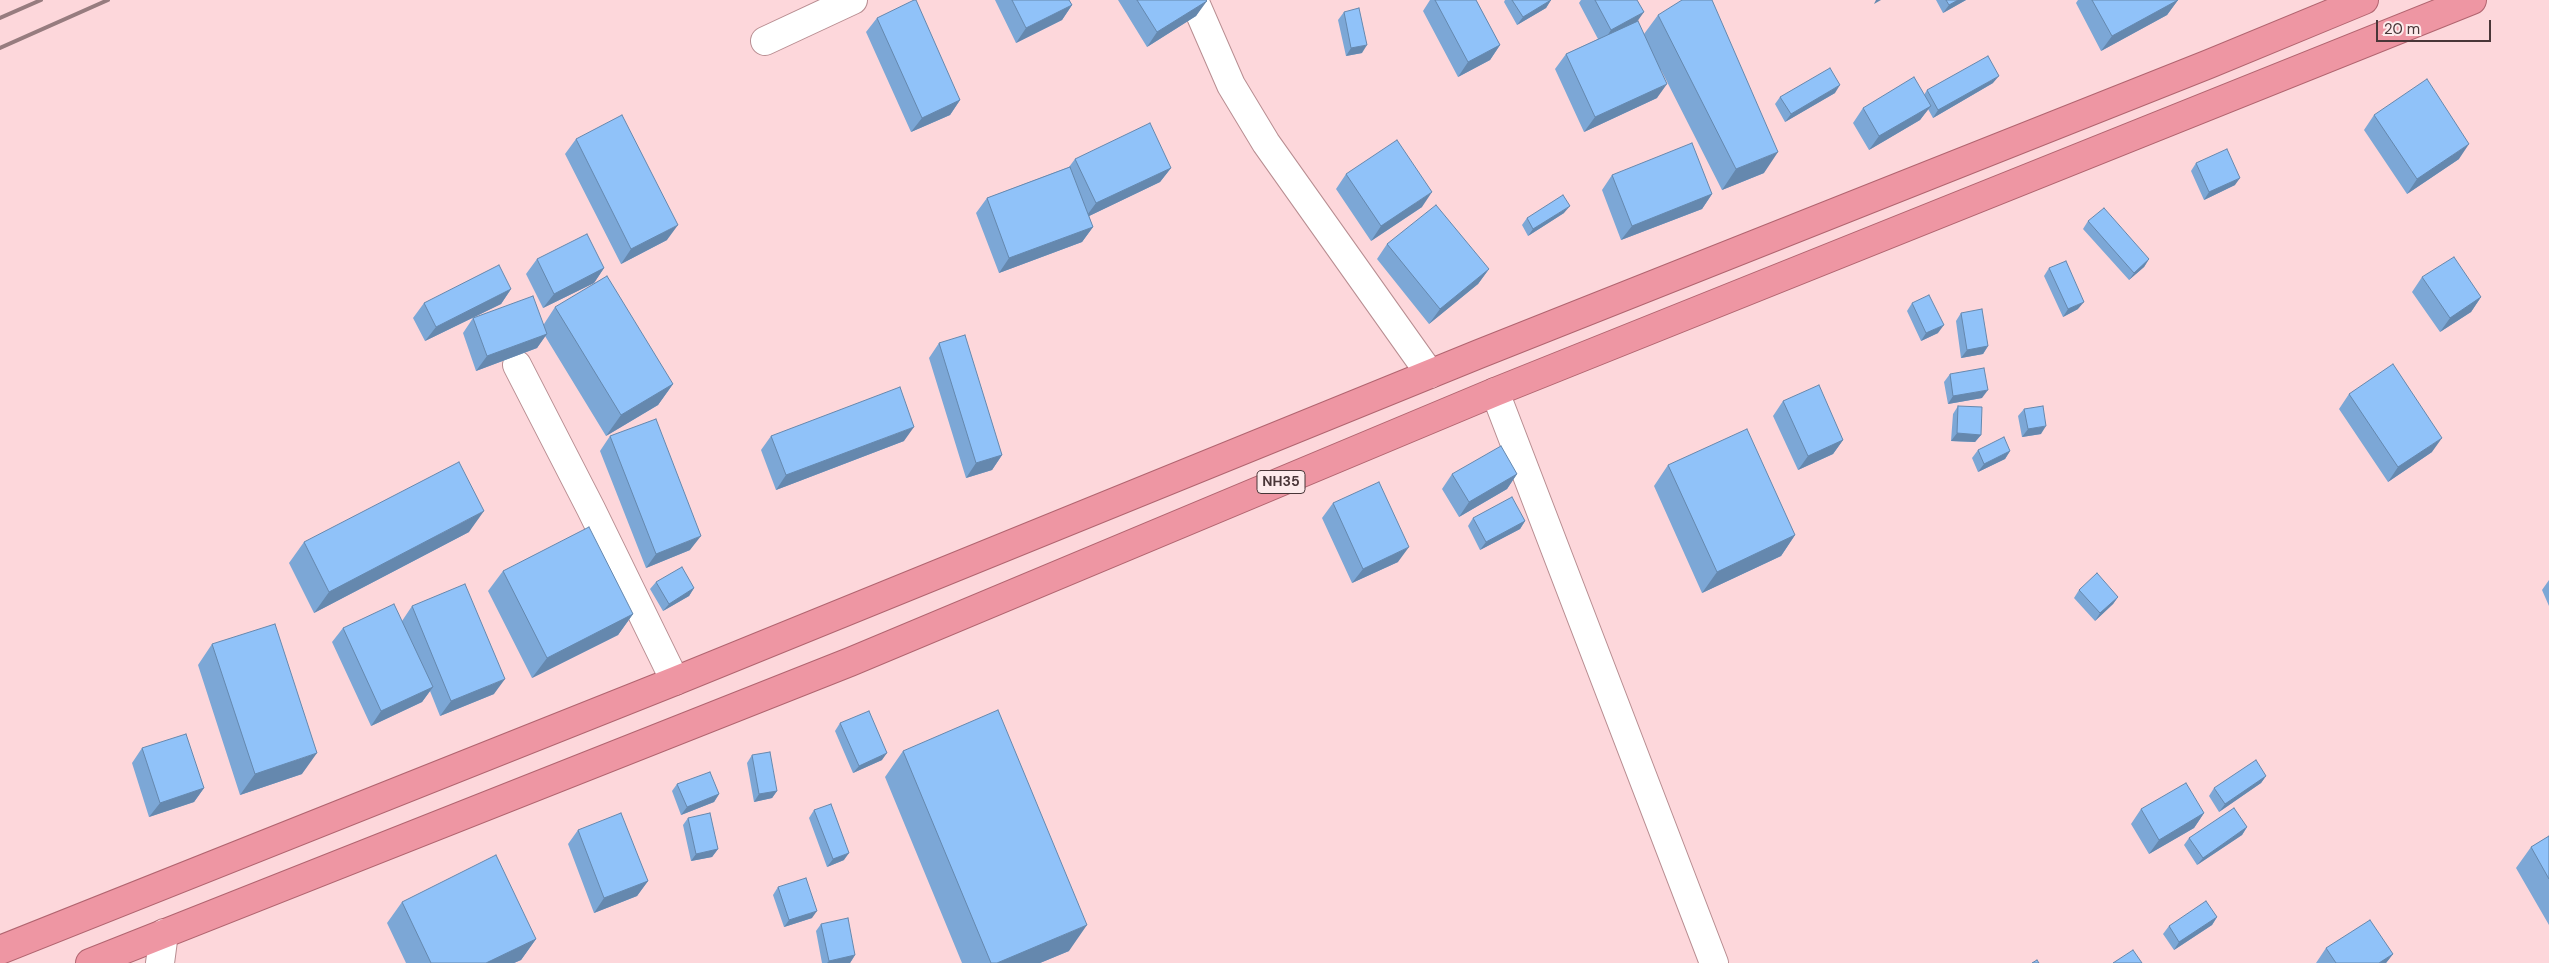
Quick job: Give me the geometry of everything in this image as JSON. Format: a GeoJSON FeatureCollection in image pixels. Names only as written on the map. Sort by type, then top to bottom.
{"type":"FeatureCollection","features":[{"type":"Feature","properties":{"kind":"highway"},"geometry":{"type":"LineString","coordinates":[[0,950],[675,681],[1430,374],[2199,68],[2364,0]]}},
{"type":"Feature","properties":{"kind":"highway","name":"NH35"},"geometry":{"type":"LineString","coordinates":[[90,963],[850,662],[1495,392],[2472,0]]}},
{"type":"Feature","properties":{"kind":"street"},"geometry":{"type":"LineString","coordinates":[[765,42],[853,0]]}},
{"type":"Feature","properties":{"kind":"street"},"geometry":{"type":"LineString","coordinates":[[1194,0],[1230,84],[1266,143],[1430,374]]}},
{"type":"Feature","properties":{"kind":"street"},"geometry":{"type":"LineString","coordinates":[[518,365],[592,509],[675,681]]}},
{"type":"Feature","properties":{"kind":"street"},"geometry":{"type":"LineString","coordinates":[[1495,392],[1714,963]]}},
{"type":"Feature","properties":{"kind":"street"},"geometry":{"type":"LineString","coordinates":[[160,963],[164,933]]}},
{"type":"Feature","properties":{"kind":"building"},"geometry":{"type":"Polygon","coordinates":[[[916,0],[960,100],[922,118],[877,18],[916,0]]]}},
{"type":"Feature","properties":{"kind":"building"},"geometry":{"type":"Polygon","coordinates":[[[1012,0],[1069,0],[1072,5],[1026,28],[1012,0]]]}},
{"type":"Feature","properties":{"kind":"building"},"geometry":{"type":"Polygon","coordinates":[[[1137,0],[1206,0],[1207,1],[1157,32],[1137,0]]]}},
{"type":"Feature","properties":{"kind":"building"},"geometry":{"type":"Polygon","coordinates":[[[1435,0],[1476,0],[1500,45],[1468,62],[1435,0]]]}},
{"type":"Feature","properties":{"kind":"building"},"geometry":{"type":"Polygon","coordinates":[[[1512,0],[1551,0],[1523,17],[1512,0]]]}},
{"type":"Feature","properties":{"kind":"building"},"geometry":{"type":"Polygon","coordinates":[[[1595,0],[1637,0],[1644,12],[1611,30],[1595,0]]]}},
{"type":"Feature","properties":{"kind":"building"},"geometry":{"type":"Polygon","coordinates":[[[1682,0],[1712,0],[1778,152],[1736,169],[1658,15],[1682,0]]]}},
{"type":"Feature","properties":{"kind":"building"},"geometry":{"type":"Polygon","coordinates":[[[1946,0],[1958,0],[1949,5],[1946,0]]]}},
{"type":"Feature","properties":{"kind":"building"},"geometry":{"type":"Polygon","coordinates":[[[2092,0],[2178,0],[2112,36],[2092,0]]]}},
{"type":"Feature","properties":{"kind":"building"},"geometry":{"type":"Polygon","coordinates":[[[1359,8],[1367,45],[1351,48],[1344,12],[1359,8]]]}},
{"type":"Feature","properties":{"kind":"building"},"geometry":{"type":"Polygon","coordinates":[[[1638,21],[1667,84],[1595,117],[1566,54],[1638,21]]]}},
{"type":"Feature","properties":{"kind":"building"},"geometry":{"type":"Polygon","coordinates":[[[1988,56],[1999,76],[1938,110],[1927,90],[1988,56]]]}},
{"type":"Feature","properties":{"kind":"building"},"geometry":{"type":"Polygon","coordinates":[[[1830,68],[1840,85],[1791,114],[1780,97],[1830,68]]]}},
{"type":"Feature","properties":{"kind":"building"},"geometry":{"type":"Polygon","coordinates":[[[1914,77],[1931,106],[1879,136],[1863,108],[1914,77]]]}},
{"type":"Feature","properties":{"kind":"building"},"geometry":{"type":"Polygon","coordinates":[[[2427,79],[2469,144],[2417,179],[2374,115],[2427,79]]]}},
{"type":"Feature","properties":{"kind":"building"},"geometry":{"type":"Polygon","coordinates":[[[622,115],[678,225],[631,249],[576,139],[622,115]]]}},
{"type":"Feature","properties":{"kind":"building"},"geometry":{"type":"Polygon","coordinates":[[[1150,123],[1171,168],[1096,203],[1075,159],[1150,123]]]}},
{"type":"Feature","properties":{"kind":"building"},"geometry":{"type":"Polygon","coordinates":[[[1397,140],[1432,192],[1381,226],[1346,174],[1397,140]]]}},
{"type":"Feature","properties":{"kind":"building"},"geometry":{"type":"Polygon","coordinates":[[[1692,143],[1712,194],[1632,226],[1612,175],[1692,143]]]}},
{"type":"Feature","properties":{"kind":"building"},"geometry":{"type":"Polygon","coordinates":[[[2227,149],[2240,178],[2209,192],[2196,163],[2227,149]]]}},
{"type":"Feature","properties":{"kind":"building"},"geometry":{"type":"Polygon","coordinates":[[[1070,167],[1093,227],[1009,258],[987,198],[1070,167]]]}},
{"type":"Feature","properties":{"kind":"building"},"geometry":{"type":"Polygon","coordinates":[[[1563,195],[1570,206],[1533,229],[1527,218],[1563,195]]]}},
{"type":"Feature","properties":{"kind":"building"},"geometry":{"type":"Polygon","coordinates":[[[1436,205],[1489,269],[1440,309],[1387,244],[1436,205]]]}},
{"type":"Feature","properties":{"kind":"building"},"geometry":{"type":"Polygon","coordinates":[[[2104,208],[2149,259],[2134,273],[2088,221],[2104,208]]]}},
{"type":"Feature","properties":{"kind":"building"},"geometry":{"type":"Polygon","coordinates":[[[587,234],[604,268],[554,294],[537,259],[587,234]]]}},
{"type":"Feature","properties":{"kind":"building"},"geometry":{"type":"Polygon","coordinates":[[[2454,257],[2481,297],[2450,318],[2422,277],[2454,257]]]}},
{"type":"Feature","properties":{"kind":"building"},"geometry":{"type":"Polygon","coordinates":[[[2066,261],[2084,302],[2068,309],[2049,268],[2066,261]]]}},
{"type":"Feature","properties":{"kind":"building"},"geometry":{"type":"Polygon","coordinates":[[[499,265],[511,289],[436,327],[424,303],[499,265]]]}},
{"type":"Feature","properties":{"kind":"building"},"geometry":{"type":"Polygon","coordinates":[[[607,276],[673,384],[621,415],[555,307],[607,276]]]}},
{"type":"Feature","properties":{"kind":"building"},"geometry":{"type":"Polygon","coordinates":[[[1929,295],[1944,325],[1926,333],[1912,303],[1929,295]]]}},
{"type":"Feature","properties":{"kind":"building"},"geometry":{"type":"Polygon","coordinates":[[[533,296],[547,334],[487,356],[473,318],[533,296]]]}},
{"type":"Feature","properties":{"kind":"building"},"geometry":{"type":"Polygon","coordinates":[[[1982,309],[1988,346],[1967,350],[1961,313],[1982,309]]]}},
{"type":"Feature","properties":{"kind":"building"},"geometry":{"type":"Polygon","coordinates":[[[965,335],[1002,455],[976,463],[939,343],[965,335]]]}},
{"type":"Feature","properties":{"kind":"building"},"geometry":{"type":"Polygon","coordinates":[[[2393,364],[2442,438],[2398,467],[2349,394],[2393,364]]]}},
{"type":"Feature","properties":{"kind":"building"},"geometry":{"type":"Polygon","coordinates":[[[1984,368],[1988,390],[1953,396],[1950,374],[1984,368]]]}},
{"type":"Feature","properties":{"kind":"building"},"geometry":{"type":"Polygon","coordinates":[[[1819,385],[1843,440],[1808,456],[1783,401],[1819,385]]]}},
{"type":"Feature","properties":{"kind":"building"},"geometry":{"type":"Polygon","coordinates":[[[900,387],[914,427],[786,475],[771,436],[900,387]]]}},
{"type":"Feature","properties":{"kind":"building"},"geometry":{"type":"Polygon","coordinates":[[[1958,406],[1982,407],[1981,435],[1957,433],[1958,406]]]}},
{"type":"Feature","properties":{"kind":"building"},"geometry":{"type":"Polygon","coordinates":[[[2043,406],[2046,426],[2028,429],[2024,409],[2043,406]]]}},
{"type":"Feature","properties":{"kind":"building"},"geometry":{"type":"Polygon","coordinates":[[[656,419],[701,536],[656,554],[610,436],[656,419]]]}},
{"type":"Feature","properties":{"kind":"building"},"geometry":{"type":"Polygon","coordinates":[[[1747,429],[1795,535],[1717,572],[1668,465],[1747,429]]]}},
{"type":"Feature","properties":{"kind":"building"},"geometry":{"type":"Polygon","coordinates":[[[2004,437],[2010,451],[1984,464],[1978,450],[2004,437]]]}},
{"type":"Feature","properties":{"kind":"building"},"geometry":{"type":"Polygon","coordinates":[[[1501,446],[1517,474],[1469,502],[1452,474],[1501,446]]]}},
{"type":"Feature","properties":{"kind":"building"},"geometry":{"type":"Polygon","coordinates":[[[459,462],[484,511],[329,592],[304,542],[459,462]]]}},
{"type":"Feature","properties":{"kind":"building"},"geometry":{"type":"Polygon","coordinates":[[[1379,482],[1409,547],[1363,569],[1333,503],[1379,482]]]}},
{"type":"Feature","properties":{"kind":"building"},"geometry":{"type":"Polygon","coordinates":[[[1512,497],[1525,521],[1486,542],[1473,518],[1512,497]]]}},
{"type":"Feature","properties":{"kind":"building"},"geometry":{"type":"Polygon","coordinates":[[[589,527],[633,614],[547,658],[503,571],[589,527]]]}},
{"type":"Feature","properties":{"kind":"building"},"geometry":{"type":"Polygon","coordinates":[[[682,567],[694,588],[669,604],[656,582],[682,567]]]}},
{"type":"Feature","properties":{"kind":"building"},"geometry":{"type":"Polygon","coordinates":[[[2097,573],[2118,597],[2100,613],[2079,590],[2097,573]]]}},
{"type":"Feature","properties":{"kind":"building"},"geometry":{"type":"Polygon","coordinates":[[[465,584],[505,679],[451,701],[412,606],[465,584]]]}},
{"type":"Feature","properties":{"kind":"building"},"geometry":{"type":"Polygon","coordinates":[[[394,604],[433,687],[381,711],[343,628],[394,604]]]}},
{"type":"Feature","properties":{"kind":"building"},"geometry":{"type":"Polygon","coordinates":[[[275,624],[317,753],[255,774],[212,644],[275,624]]]}},
{"type":"Feature","properties":{"kind":"building"},"geometry":{"type":"Polygon","coordinates":[[[998,710],[1087,925],[997,963],[991,963],[903,751],[998,710]]]}},
{"type":"Feature","properties":{"kind":"building"},"geometry":{"type":"Polygon","coordinates":[[[869,711],[887,753],[859,766],[840,723],[869,711]]]}},
{"type":"Feature","properties":{"kind":"building"},"geometry":{"type":"Polygon","coordinates":[[[186,734],[204,788],[160,803],[142,748],[186,734]]]}},
{"type":"Feature","properties":{"kind":"building"},"geometry":{"type":"Polygon","coordinates":[[[770,752],[777,791],[759,794],[752,755],[770,752]]]}},
{"type":"Feature","properties":{"kind":"building"},"geometry":{"type":"Polygon","coordinates":[[[2256,760],[2266,776],[2225,804],[2214,788],[2256,760]]]}},
{"type":"Feature","properties":{"kind":"building"},"geometry":{"type":"Polygon","coordinates":[[[710,772],[719,794],[687,807],[677,784],[710,772]]]}},
{"type":"Feature","properties":{"kind":"building"},"geometry":{"type":"Polygon","coordinates":[[[2186,783],[2204,813],[2159,840],[2141,809],[2186,783]]]}},
{"type":"Feature","properties":{"kind":"building"},"geometry":{"type":"Polygon","coordinates":[[[831,804],[849,853],[833,859],[814,810],[831,804]]]}},
{"type":"Feature","properties":{"kind":"building"},"geometry":{"type":"Polygon","coordinates":[[[2234,808],[2247,827],[2203,858],[2189,838],[2234,808]]]}},
{"type":"Feature","properties":{"kind":"building"},"geometry":{"type":"Polygon","coordinates":[[[621,813],[648,881],[604,898],[578,830],[621,813]]]}},
{"type":"Feature","properties":{"kind":"building"},"geometry":{"type":"Polygon","coordinates":[[[710,813],[718,849],[696,854],[688,818],[710,813]]]}},
{"type":"Feature","properties":{"kind":"building"},"geometry":{"type":"Polygon","coordinates":[[[2549,836],[2549,879],[2531,847],[2549,836]]]}},
{"type":"Feature","properties":{"kind":"building"},"geometry":{"type":"Polygon","coordinates":[[[496,855],[536,939],[486,963],[431,963],[402,902],[496,855]]]}},
{"type":"Feature","properties":{"kind":"building"},"geometry":{"type":"Polygon","coordinates":[[[806,878],[817,911],[789,920],[778,887],[806,878]]]}},
{"type":"Feature","properties":{"kind":"building"},"geometry":{"type":"Polygon","coordinates":[[[2206,901],[2217,917],[2179,942],[2169,926],[2206,901]]]}},
{"type":"Feature","properties":{"kind":"building"},"geometry":{"type":"Polygon","coordinates":[[[848,918],[855,955],[829,961],[821,924],[848,918]]]}},
{"type":"Feature","properties":{"kind":"building"},"geometry":{"type":"Polygon","coordinates":[[[2370,920],[2393,954],[2379,963],[2336,963],[2326,948],[2370,920]]]}},
{"type":"Feature","properties":{"kind":"building"},"geometry":{"type":"Polygon","coordinates":[[[2133,950],[2142,963],[2113,963],[2133,950]]]}},
{"type":"Feature","properties":{"kind":"railway"},"geometry":{"type":"LineString","coordinates":[[0,18],[41,0]]}},
{"type":"Feature","properties":{"kind":"railway"},"geometry":{"type":"LineString","coordinates":[[0,48],[108,0]]}}]}
